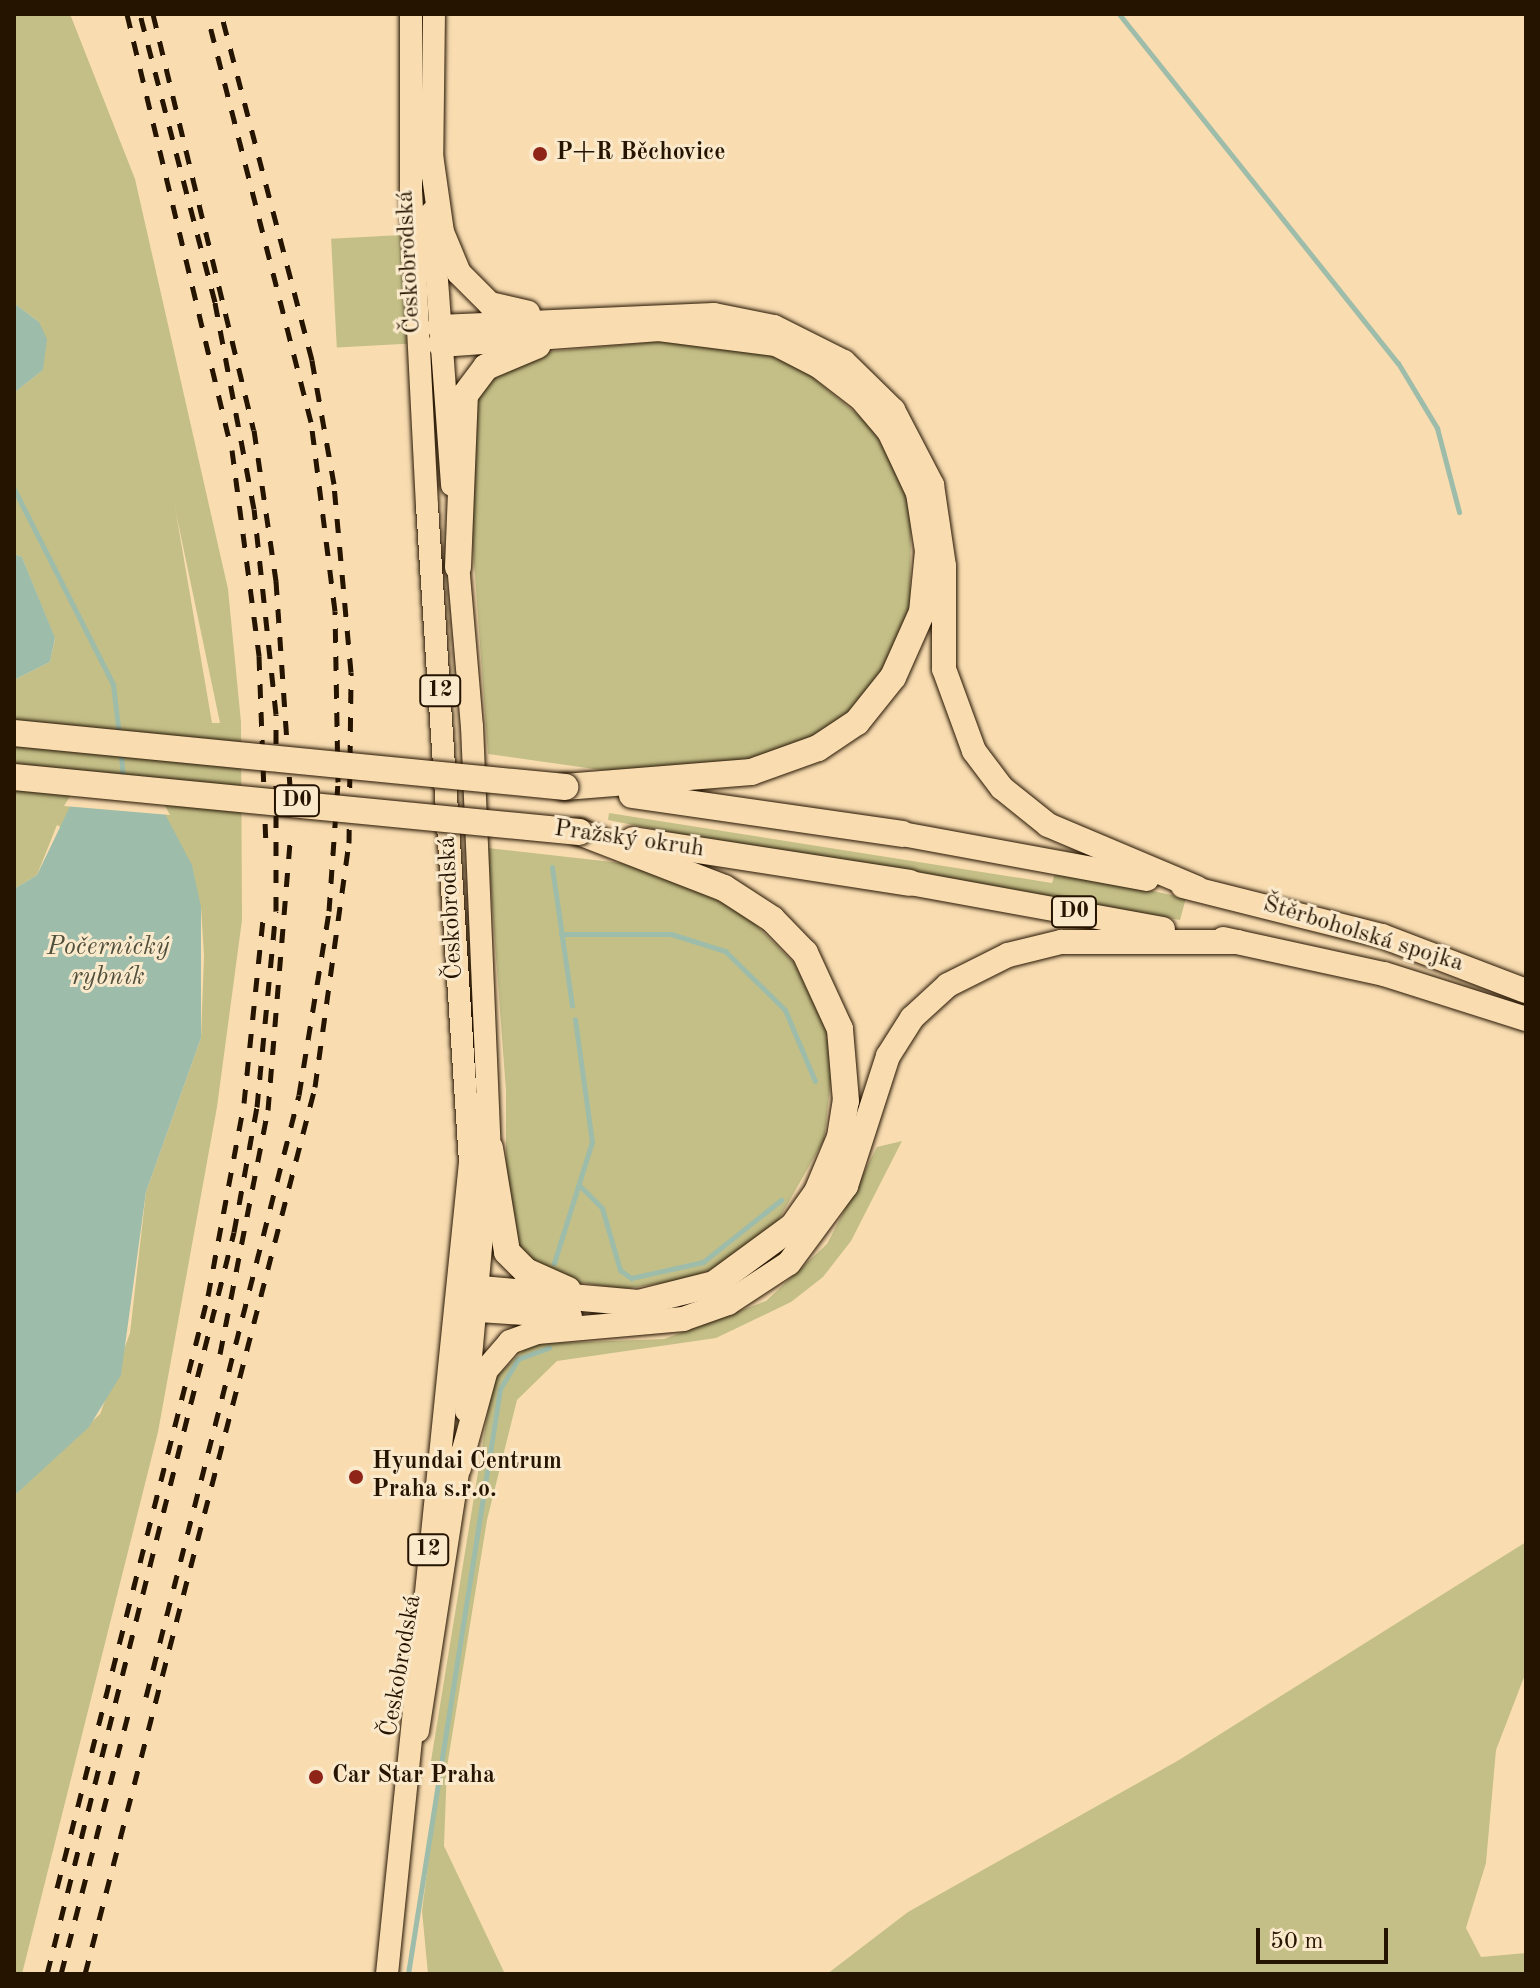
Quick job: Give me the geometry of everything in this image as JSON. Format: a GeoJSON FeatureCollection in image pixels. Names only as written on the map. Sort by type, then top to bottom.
{"type":"FeatureCollection","features":[{"type":"Feature","properties":{"kind":"highway"},"geometry":{"type":"LineString","coordinates":[[431,155],[446,245],[473,293],[509,310],[602,318]]}},
{"type":"Feature","properties":{"kind":"highway"},"geometry":{"type":"LineString","coordinates":[[429,336],[602,318],[706,314],[760,322],[812,342],[870,383],[911,437],[932,485],[943,551],[944,669],[974,751],[1009,795],[1048,825],[1197,888]]}},
{"type":"Feature","properties":{"kind":"highway"},"geometry":{"type":"LineString","coordinates":[[429,336],[690,329],[750,337],[800,354],[876,413],[912,473],[923,509],[928,551],[922,612],[884,691],[818,748],[734,775],[601,787]]}},
{"type":"Feature","properties":{"kind":"highway"},"geometry":{"type":"LineString","coordinates":[[458,567],[459,424],[477,375],[539,345],[690,329]]}},
{"type":"Feature","properties":{"kind":"highway","name":"Pražský okruh"},"geometry":{"type":"LineString","coordinates":[[14,733],[565,787],[601,787],[902,834],[1197,888]]}},
{"type":"Feature","properties":{"kind":"highway","name":"Pražský okruh"},"geometry":{"type":"LineString","coordinates":[[14,777],[592,835],[910,883],[1238,942]]}},
{"type":"Feature","properties":{"kind":"highway"},"geometry":{"type":"LineString","coordinates":[[470,1298],[638,1303],[729,1277],[793,1226],[835,1152],[845,1065],[828,993],[772,919],[724,888],[592,835]]}},
{"type":"Feature","properties":{"kind":"highway","name":"Štěrboholská spojka"},"geometry":{"type":"LineString","coordinates":[[1197,888],[1382,936],[1526,991]]}},
{"type":"Feature","properties":{"kind":"highway"},"geometry":{"type":"LineString","coordinates":[[459,1468],[486,1370],[510,1342],[548,1330],[668,1322],[749,1292],[814,1237],[846,1186],[888,1056],[912,1018],[948,985],[1008,955],[1061,942],[1238,942]]}},
{"type":"Feature","properties":{"kind":"highway","name":"Štěrboholská spojka"},"geometry":{"type":"LineString","coordinates":[[1238,942],[1384,974],[1526,1019]]}},
{"type":"Feature","properties":{"kind":"highway"},"geometry":{"type":"LineString","coordinates":[[490,1148],[498,1229],[514,1262],[561,1288],[638,1303]]}},
{"type":"Feature","properties":{"kind":"highway"},"geometry":{"type":"LineString","coordinates":[[470,1298],[668,1322]]}},
{"type":"Feature","properties":{"kind":"main road","name":"Českobrodská"},"geometry":{"type":"LineString","coordinates":[[403,1794],[429,1686],[459,1468],[470,1298],[469,1083],[411,14]]}},
{"type":"Feature","properties":{"kind":"main road","name":"Českobrodská"},"geometry":{"type":"LineString","coordinates":[[387,1974],[403,1794],[490,1148],[458,567],[429,336],[434,14]]}},
{"type":"Feature","properties":{"kind":"shaded area"},"geometry":{"type":"Polygon","coordinates":[[[14,14],[70,14],[135,179],[228,589],[241,722],[242,920],[217,1107],[158,1432],[22,1974],[14,1974],[14,1496],[100,1414],[130,1333],[146,1192],[201,1038],[204,956],[201,907],[57,825],[37,875],[14,889],[14,680],[50,662],[55,639],[22,557],[14,554],[14,393],[43,370],[39,322],[14,303],[14,14]],[[176,513],[212,723],[220,723],[176,513]]]}},
{"type":"Feature","properties":{"kind":"shaded area"},"geometry":{"type":"Polygon","coordinates":[[[401,235],[407,344],[337,348],[331,239],[401,235]]]}},
{"type":"Feature","properties":{"kind":"shaded area"},"geometry":{"type":"Polygon","coordinates":[[[663,341],[767,354],[800,367],[869,424],[903,480],[911,510],[910,611],[883,673],[843,718],[776,757],[623,773],[488,754],[467,467],[473,406],[492,375],[545,352],[663,341]]]}},
{"type":"Feature","properties":{"kind":"shaded area"},"geometry":{"type":"Polygon","coordinates":[[[609,813],[1052,883],[1056,871],[1186,898],[1180,920],[685,835],[608,820],[609,813]]]}},
{"type":"Feature","properties":{"kind":"shaded area"},"geometry":{"type":"Polygon","coordinates":[[[488,848],[621,863],[674,879],[745,914],[795,964],[826,1030],[833,1063],[824,1140],[775,1226],[721,1265],[690,1279],[623,1289],[571,1281],[523,1258],[506,1222],[506,1091],[488,848]]]}},
{"type":"Feature","properties":{"kind":"shaded area"},"geometry":{"type":"Polygon","coordinates":[[[902,1141],[851,1241],[823,1277],[791,1302],[716,1338],[557,1361],[517,1400],[487,1520],[447,1767],[444,1846],[505,1974],[428,1974],[422,1911],[440,1771],[431,1761],[493,1380],[530,1344],[664,1339],[766,1301],[827,1244],[877,1147],[902,1141]]]}},
{"type":"Feature","properties":{"kind":"shaded area"},"geometry":{"type":"Polygon","coordinates":[[[1526,1542],[1526,1672],[1496,1750],[1486,1863],[1466,1928],[1481,1957],[1526,1953],[1526,1974],[827,1974],[908,1912],[1179,1760],[1526,1542]]]}},
{"type":"Feature","properties":{"kind":"water"},"geometry":{"type":"Polygon","coordinates":[[[14,303],[39,322],[47,339],[43,370],[14,393],[14,303]]]}},
{"type":"Feature","properties":{"kind":"water"},"geometry":{"type":"Polygon","coordinates":[[[14,554],[22,557],[55,638],[50,662],[14,680],[14,554]]]}},
{"type":"Feature","properties":{"kind":"water","name":"Počernický rybník"},"geometry":{"type":"Polygon","coordinates":[[[75,796],[156,797],[192,865],[201,907],[201,1038],[146,1192],[121,1375],[89,1427],[14,1496],[14,889],[37,875],[75,796]]]}},
{"type":"Feature","properties":{"kind":"pier"},"geometry":{"type":"Polygon","coordinates":[[[72,793],[159,794],[170,815],[64,806],[72,793]]]}},
{"type":"Feature","properties":{"kind":"waterway"},"geometry":{"type":"LineString","coordinates":[[1119,14],[1398,363],[1437,428],[1459,512]]}},
{"type":"Feature","properties":{"kind":"waterway"},"geometry":{"type":"LineString","coordinates":[[14,489],[113,684],[119,735]]}},
{"type":"Feature","properties":{"kind":"waterway"},"geometry":{"type":"LineString","coordinates":[[121,753],[123,779]]}},
{"type":"Feature","properties":{"kind":"waterway"},"geometry":{"type":"LineString","coordinates":[[552,867],[572,1006]]}},
{"type":"Feature","properties":{"kind":"waterway"},"geometry":{"type":"LineString","coordinates":[[561,934],[671,934],[725,951],[785,1010],[815,1081]]}},
{"type":"Feature","properties":{"kind":"waterway"},"geometry":{"type":"LineString","coordinates":[[554,1263],[592,1142],[575,1019]]}},
{"type":"Feature","properties":{"kind":"waterway"},"geometry":{"type":"LineString","coordinates":[[579,1185],[602,1208],[620,1270],[631,1278],[703,1262],[781,1200]]}},
{"type":"Feature","properties":{"kind":"waterway"},"geometry":{"type":"LineString","coordinates":[[408,1974],[500,1389],[518,1359],[549,1348]]}},
{"type":"Feature","properties":{"kind":"railway"},"geometry":{"type":"LineString","coordinates":[[127,14],[232,450],[259,656],[266,843]]}},
{"type":"Feature","properties":{"kind":"railway"},"geometry":{"type":"LineString","coordinates":[[47,1974],[234,1232],[257,1107],[276,911],[276,714],[254,509],[215,302],[140,14]]}},
{"type":"Feature","properties":{"kind":"railway"},"geometry":{"type":"LineString","coordinates":[[153,14],[254,430],[276,581],[290,788]]}},
{"type":"Feature","properties":{"kind":"railway"},"geometry":{"type":"LineString","coordinates":[[146,1697],[299,1095],[329,911],[338,782],[335,611],[311,422],[207,14]]}},
{"type":"Feature","properties":{"kind":"railway"},"geometry":{"type":"LineString","coordinates":[[85,1974],[315,1087],[349,843],[351,672],[334,484],[312,360],[221,14]]}},
{"type":"Feature","properties":{"kind":"railway"},"geometry":{"type":"LineString","coordinates":[[220,1354],[268,1110],[290,844]]}},
{"type":"Feature","properties":{"kind":"railway"},"geometry":{"type":"LineString","coordinates":[[57,1888],[208,1296],[244,1103],[264,911]]}},
{"type":"Feature","properties":{"kind":"railway"},"geometry":{"type":"LineString","coordinates":[[61,1974],[128,1714]]}},
{"type":"Feature","properties":{"kind":"place","name":"P+R Běchovice"},"geometry":{"type":"Point","coordinates":[540,154]}},
{"type":"Feature","properties":{"kind":"place","name":"Hyundai Centrum Praha s.r.o."},"geometry":{"type":"Point","coordinates":[356,1477]}},
{"type":"Feature","properties":{"kind":"place","name":"Car Star Praha"},"geometry":{"type":"Point","coordinates":[316,1777]}}]}
